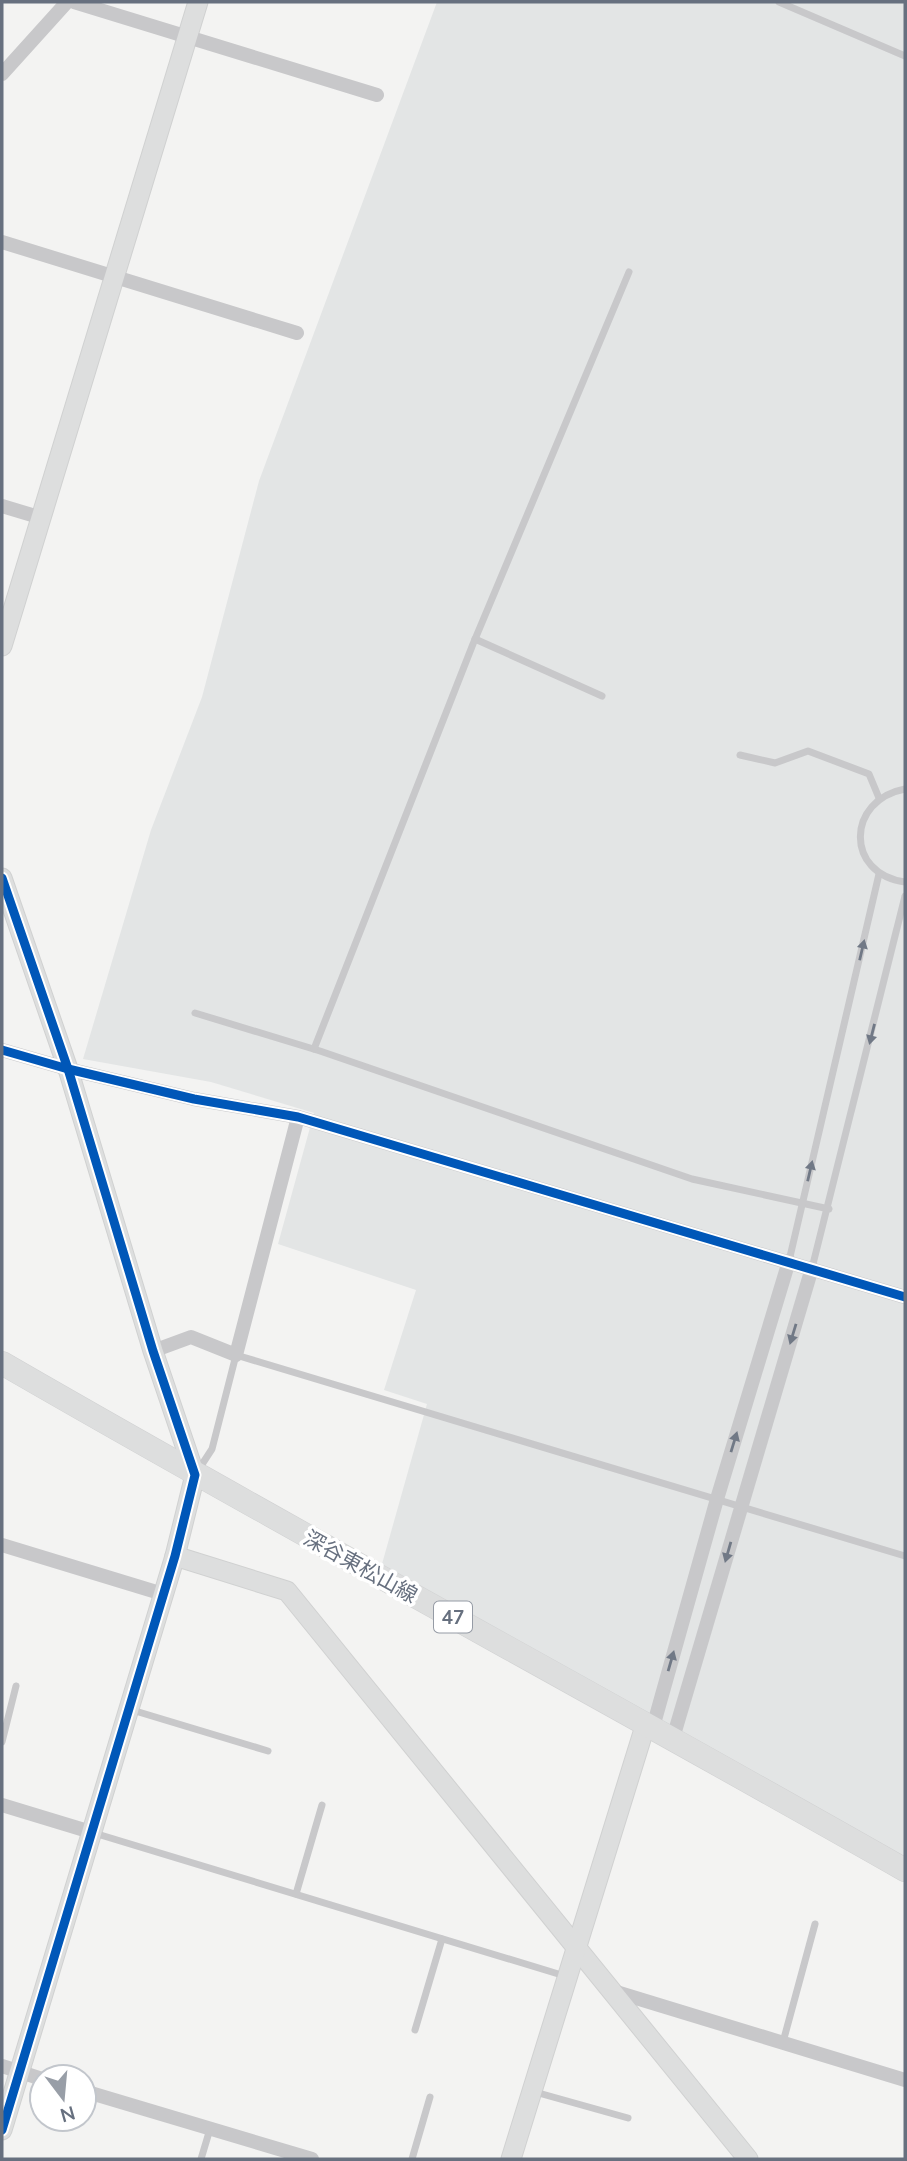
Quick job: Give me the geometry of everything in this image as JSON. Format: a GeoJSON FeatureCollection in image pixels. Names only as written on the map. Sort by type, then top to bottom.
{"type":"FeatureCollection","features":[{"type":"Feature","properties":{"kind":"main road","name":"深谷東松山線"},"geometry":{"type":"LineString","coordinates":[[2,1363],[195,1475],[650,1725],[905,1870]]}},
{"type":"Feature","properties":{"kind":"street"},"geometry":{"type":"LineString","coordinates":[[2,74],[67,2]]}},
{"type":"Feature","properties":{"kind":"street"},"geometry":{"type":"LineString","coordinates":[[74,2],[377,95]]}},
{"type":"Feature","properties":{"kind":"street"},"geometry":{"type":"LineString","coordinates":[[2,646],[198,2]]}},
{"type":"Feature","properties":{"kind":"street"},"geometry":{"type":"LineString","coordinates":[[2,242],[297,333]]}},
{"type":"Feature","properties":{"kind":"street"},"geometry":{"type":"LineString","coordinates":[[2,506],[42,518]]}},
{"type":"Feature","properties":{"kind":"street"},"geometry":{"type":"LineString","coordinates":[[2,878],[68,1069],[153,1351],[195,1475],[175,1556],[91,1832],[11,2069],[2,2130]]}},
{"type":"Feature","properties":{"kind":"street"},"geometry":{"type":"LineString","coordinates":[[2,1050],[194,1099],[298,1117],[905,1297]]}},
{"type":"Feature","properties":{"kind":"street"},"geometry":{"type":"LineString","coordinates":[[153,1351],[191,1338],[236,1355],[298,1117]]}},
{"type":"Feature","properties":{"kind":"street"},"geometry":{"type":"LineString","coordinates":[[512,2159],[650,1725],[789,1261]]}},
{"type":"Feature","properties":{"kind":"street"},"geometry":{"type":"LineString","coordinates":[[673,1738],[812,1268]]}},
{"type":"Feature","properties":{"kind":"street"},"geometry":{"type":"LineString","coordinates":[[2,1545],[163,1594]]}},
{"type":"Feature","properties":{"kind":"street"},"geometry":{"type":"LineString","coordinates":[[175,1556],[287,1591],[748,2159]]}},
{"type":"Feature","properties":{"kind":"street"},"geometry":{"type":"LineString","coordinates":[[2,1805],[91,1832]]}},
{"type":"Feature","properties":{"kind":"street"},"geometry":{"type":"LineString","coordinates":[[613,1991],[905,2080]]}},
{"type":"Feature","properties":{"kind":"street"},"geometry":{"type":"LineString","coordinates":[[11,2069],[28,2074]]}},
{"type":"Feature","properties":{"kind":"street"},"geometry":{"type":"LineString","coordinates":[[98,2095],[312,2159]]}},
{"type":"Feature","properties":{"kind":"lane"},"geometry":{"type":"LineString","coordinates":[[779,2],[905,56]]}},
{"type":"Feature","properties":{"kind":"lane"},"geometry":{"type":"LineString","coordinates":[[314,1049],[475,639],[629,272]]}},
{"type":"Feature","properties":{"kind":"lane"},"geometry":{"type":"LineString","coordinates":[[475,639],[601,696]]}},
{"type":"Feature","properties":{"kind":"lane"},"geometry":{"type":"LineString","coordinates":[[740,755],[775,764],[808,751],[869,774],[879,798]]}},
{"type":"Feature","properties":{"kind":"lane"},"geometry":{"type":"LineString","coordinates":[[905,789],[879,798],[862,822],[860,836],[866,857],[880,873],[893,880],[905,882]]}},
{"type":"Feature","properties":{"kind":"lane"},"geometry":{"type":"LineString","coordinates":[[789,1261],[880,873]]}},
{"type":"Feature","properties":{"kind":"lane"},"geometry":{"type":"LineString","coordinates":[[812,1268],[829,1209],[905,896]]}},
{"type":"Feature","properties":{"kind":"lane"},"geometry":{"type":"LineString","coordinates":[[195,1013],[314,1049],[692,1179],[829,1209]]}},
{"type":"Feature","properties":{"kind":"lane"},"geometry":{"type":"LineString","coordinates":[[195,1475],[212,1449],[236,1355],[905,1556]]}},
{"type":"Feature","properties":{"kind":"lane"},"geometry":{"type":"LineString","coordinates":[[2,1742],[16,1686]]}},
{"type":"Feature","properties":{"kind":"lane"},"geometry":{"type":"LineString","coordinates":[[128,1709],[268,1751]]}},
{"type":"Feature","properties":{"kind":"lane"},"geometry":{"type":"LineString","coordinates":[[296,1895],[322,1805]]}},
{"type":"Feature","properties":{"kind":"lane"},"geometry":{"type":"LineString","coordinates":[[91,1832],[569,1978]]}},
{"type":"Feature","properties":{"kind":"lane"},"geometry":{"type":"LineString","coordinates":[[783,2043],[815,1924]]}},
{"type":"Feature","properties":{"kind":"lane"},"geometry":{"type":"LineString","coordinates":[[415,2030],[442,1939]]}},
{"type":"Feature","properties":{"kind":"lane"},"geometry":{"type":"LineString","coordinates":[[533,2091],[628,2118]]}},
{"type":"Feature","properties":{"kind":"lane"},"geometry":{"type":"LineString","coordinates":[[412,2159],[430,2097]]}},
{"type":"Feature","properties":{"kind":"lane"},"geometry":{"type":"LineString","coordinates":[[201,2159],[210,2129]]}},
{"type":"Feature","properties":{"kind":"shaded area"},"geometry":{"type":"Polygon","coordinates":[[[437,2],[905,2],[905,1857],[382,1564],[427,1404],[384,1390],[416,1290],[278,1244],[314,1113],[211,1082],[83,1059],[151,830],[202,697],[259,481],[437,2]]]}},
{"type":"Feature","properties":{"kind":"cycle path"},"geometry":{"type":"LineString","coordinates":[[2,878],[68,1069],[153,1351],[195,1475],[175,1556],[2,2130]]}},
{"type":"Feature","properties":{"kind":"cycle path"},"geometry":{"type":"LineString","coordinates":[[2,1050],[194,1099],[298,1117],[905,1297]]}}]}
